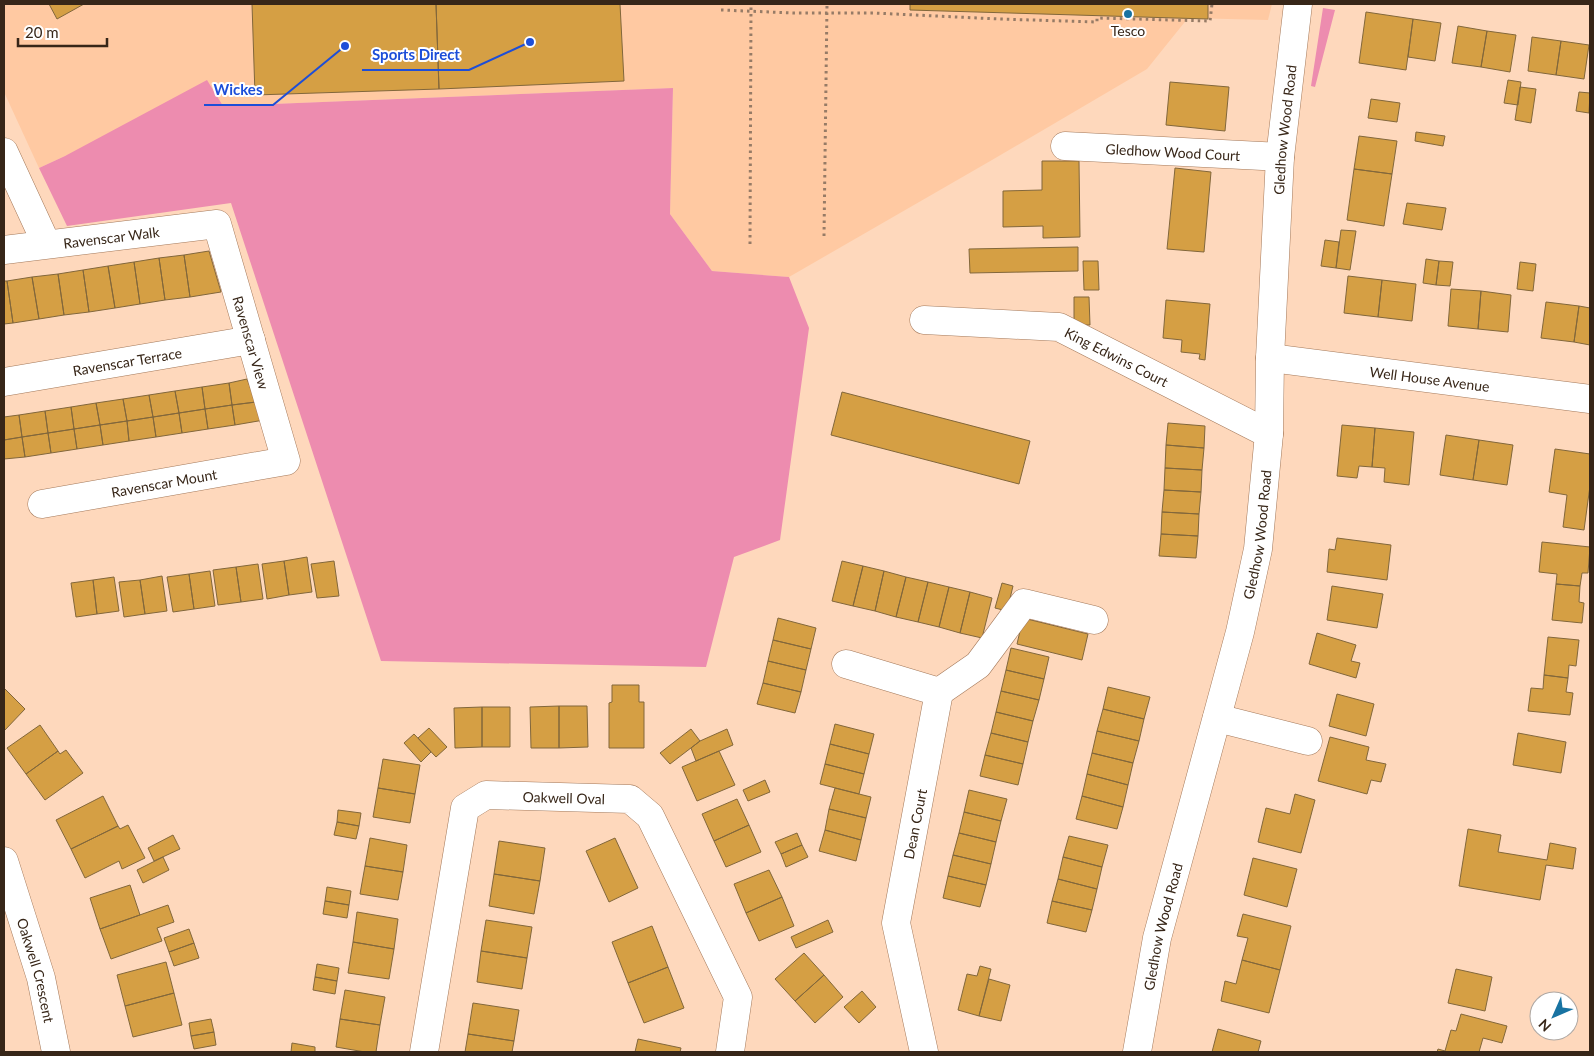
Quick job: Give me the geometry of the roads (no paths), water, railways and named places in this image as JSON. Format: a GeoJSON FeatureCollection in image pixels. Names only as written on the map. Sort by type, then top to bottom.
{"type":"FeatureCollection","features":[{"type":"Feature","properties":{"kind":"street","name":"Gledhow Wood Road"},"geometry":{"type":"LineString","coordinates":[[1137,1052],[1157,938],[1240,632],[1258,549],[1269,434],[1270,358],[1280,157],[1298,4]]}},
{"type":"Feature","properties":{"kind":"street","name":"Gledhow Wood Court"},"geometry":{"type":"LineString","coordinates":[[1065,146],[1280,157]]}},
{"type":"Feature","properties":{"kind":"street"},"geometry":{"type":"LineString","coordinates":[[4,152],[46,243]]}},
{"type":"Feature","properties":{"kind":"street","name":"Ravenscar Walk"},"geometry":{"type":"LineString","coordinates":[[4,250],[46,243],[217,224]]}},
{"type":"Feature","properties":{"kind":"street","name":"Ravenscar View"},"geometry":{"type":"LineString","coordinates":[[217,224],[286,461]]}},
{"type":"Feature","properties":{"kind":"street","name":"King Edwins Court"},"geometry":{"type":"LineString","coordinates":[[924,320],[1059,326],[1269,434]]}},
{"type":"Feature","properties":{"kind":"street","name":"Ravenscar Terrace"},"geometry":{"type":"LineString","coordinates":[[4,382],[251,340]]}},
{"type":"Feature","properties":{"kind":"street","name":"Well House Avenue"},"geometry":{"type":"LineString","coordinates":[[1270,358],[1590,399]]}},
{"type":"Feature","properties":{"kind":"street","name":"Ravenscar Mount"},"geometry":{"type":"LineString","coordinates":[[42,504],[286,461]]}},
{"type":"Feature","properties":{"kind":"street"},"geometry":{"type":"LineString","coordinates":[[846,664],[940,692],[978,666],[1024,603],[1094,620]]}},
{"type":"Feature","properties":{"kind":"street","name":"Dean Court"},"geometry":{"type":"LineString","coordinates":[[924,1052],[896,923],[940,692]]}},
{"type":"Feature","properties":{"kind":"street"},"geometry":{"type":"LineString","coordinates":[[1216,718],[1308,741]]}},
{"type":"Feature","properties":{"kind":"street","name":"Oakwell Oval"},"geometry":{"type":"LineString","coordinates":[[424,1052],[465,808],[486,795],[630,799],[650,816],[738,997],[730,1052]]}},
{"type":"Feature","properties":{"kind":"street","name":"Oakwell Crescent"},"geometry":{"type":"LineString","coordinates":[[4,861],[41,978],[56,1052]]}},
{"type":"Feature","properties":{"kind":"place","name":"Tesco"},"geometry":{"type":"Point","coordinates":[1128,14]}},
{"type":"Feature","properties":{"kind":"place","name":"Sports Direct"},"geometry":{"type":"Point","coordinates":[530,42]}},
{"type":"Feature","properties":{"kind":"place","name":"Wickes"},"geometry":{"type":"Point","coordinates":[345,46]}}]}
